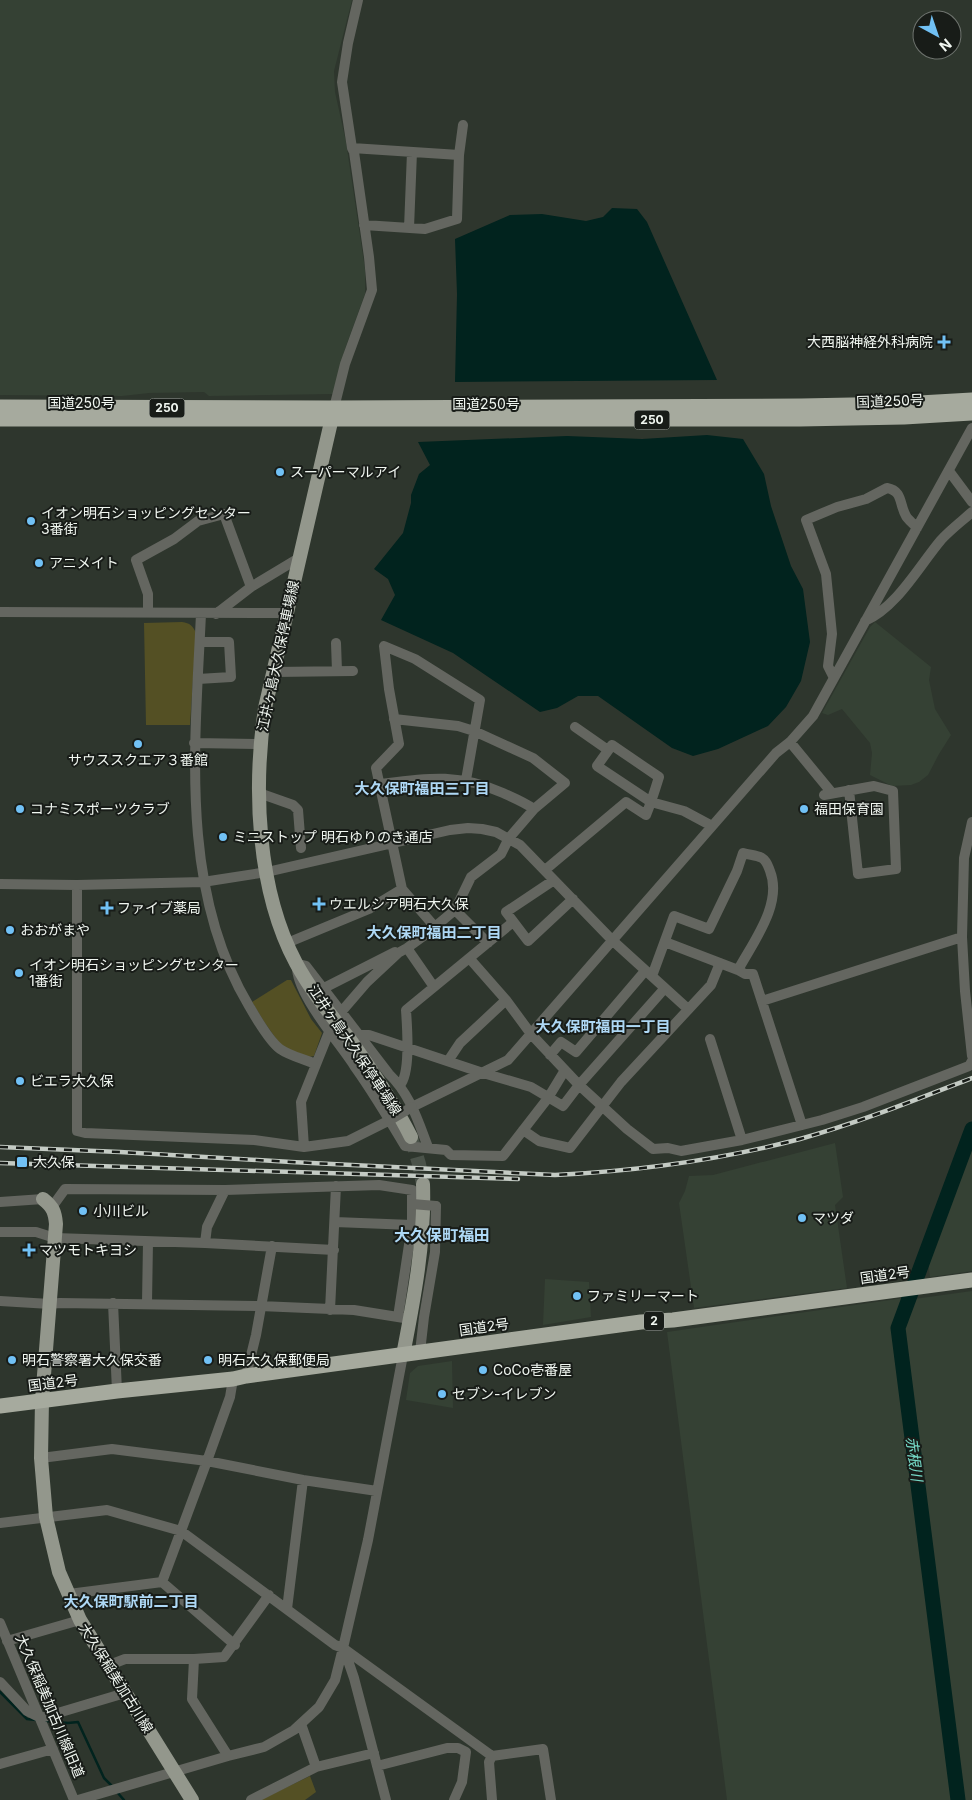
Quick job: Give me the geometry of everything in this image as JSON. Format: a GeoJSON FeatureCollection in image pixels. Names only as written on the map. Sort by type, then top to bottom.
{"type":"FeatureCollection","features":[{"type":"Feature","properties":{"kind":"highway","name":"国道250号"},"geometry":{"type":"LineString","coordinates":[[0,419],[801,406],[902,404],[972,400]]}},
{"type":"Feature","properties":{"kind":"highway","name":"国道250号"},"geometry":{"type":"LineString","coordinates":[[0,407],[333,414],[800,419],[904,417],[972,413]]}},
{"type":"Feature","properties":{"kind":"highway","name":"国道2号"},"geometry":{"type":"LineString","coordinates":[[0,1406],[239,1377],[972,1280]]}},
{"type":"Feature","properties":{"kind":"main road","name":"江井ヶ島大久保停車場線"},"geometry":{"type":"LineString","coordinates":[[333,414],[266,708],[260,744],[259,793],[262,839],[274,910],[287,944],[297,964],[326,1008],[376,1075],[397,1108],[411,1137]]}},
{"type":"Feature","properties":{"kind":"main road"},"geometry":{"type":"LineString","coordinates":[[403,1355],[404,1318],[424,1212],[417,1187]]}},
{"type":"Feature","properties":{"kind":"main road"},"geometry":{"type":"LineString","coordinates":[[42,1400],[55,1238],[55,1213],[48,1203]]}},
{"type":"Feature","properties":{"kind":"main road","name":"大久保稲美加古川線"},"geometry":{"type":"LineString","coordinates":[[42,1400],[41,1458],[46,1517],[59,1572],[80,1620],[192,1800]]}},
{"type":"Feature","properties":{"kind":"street"},"geometry":{"type":"LineString","coordinates":[[333,414],[345,364],[372,290],[354,152],[342,82],[358,0]]}},
{"type":"Feature","properties":{"kind":"street"},"geometry":{"type":"LineString","coordinates":[[364,225],[425,229],[458,219],[459,155],[463,125]]}},
{"type":"Feature","properties":{"kind":"street"},"geometry":{"type":"LineString","coordinates":[[352,148],[459,155]]}},
{"type":"Feature","properties":{"kind":"street"},"geometry":{"type":"LineString","coordinates":[[409,228],[412,152]]}},
{"type":"Feature","properties":{"kind":"street"},"geometry":{"type":"LineString","coordinates":[[77,885],[77,1131],[254,1140],[304,1147],[348,1141],[412,1107],[483,1073],[508,1060],[776,753],[790,742],[812,716],[972,428]]}},
{"type":"Feature","properties":{"kind":"street"},"geometry":{"type":"LineString","coordinates":[[949,471],[972,502]]}},
{"type":"Feature","properties":{"kind":"street"},"geometry":{"type":"LineString","coordinates":[[834,678],[828,666],[832,634],[826,574],[806,520],[837,507],[866,500],[887,488],[894,489],[898,494],[906,517],[917,528]]}},
{"type":"Feature","properties":{"kind":"street"},"geometry":{"type":"LineString","coordinates":[[865,621],[874,617],[891,604],[942,539],[972,512]]}},
{"type":"Feature","properties":{"kind":"street"},"geometry":{"type":"LineString","coordinates":[[148,613],[148,594],[136,560],[174,539],[198,521],[224,514],[251,587]]}},
{"type":"Feature","properties":{"kind":"street"},"geometry":{"type":"LineString","coordinates":[[216,614],[251,587],[299,558]]}},
{"type":"Feature","properties":{"kind":"street"},"geometry":{"type":"LineString","coordinates":[[879,597],[891,604]]}},
{"type":"Feature","properties":{"kind":"street"},"geometry":{"type":"LineString","coordinates":[[0,612],[287,613]]}},
{"type":"Feature","properties":{"kind":"street"},"geometry":{"type":"LineString","coordinates":[[201,614],[194,743],[196,800],[203,882],[218,939],[241,993],[253,1014],[279,1049],[315,1064]]}},
{"type":"Feature","properties":{"kind":"street"},"geometry":{"type":"LineString","coordinates":[[198,679],[231,676],[229,642],[200,642]]}},
{"type":"Feature","properties":{"kind":"street"},"geometry":{"type":"LineString","coordinates":[[336,643],[337,671]]}},
{"type":"Feature","properties":{"kind":"street"},"geometry":{"type":"LineString","coordinates":[[435,927],[402,889],[376,768],[399,744],[389,689],[384,646],[415,659],[480,700],[466,780]]}},
{"type":"Feature","properties":{"kind":"street"},"geometry":{"type":"LineString","coordinates":[[275,672],[353,671]]}},
{"type":"Feature","properties":{"kind":"street"},"geometry":{"type":"LineString","coordinates":[[342,1011],[367,982],[456,910],[471,877],[501,854],[509,838],[534,809],[565,783],[533,758],[474,731],[458,726],[394,719]]}},
{"type":"Feature","properties":{"kind":"street"},"geometry":{"type":"LineString","coordinates":[[575,727],[608,750]]}},
{"type":"Feature","properties":{"kind":"street"},"geometry":{"type":"LineString","coordinates":[[790,742],[828,794],[849,790],[874,786],[893,791],[896,869],[858,874],[849,790]]}},
{"type":"Feature","properties":{"kind":"street"},"geometry":{"type":"LineString","coordinates":[[194,743],[260,744]]}},
{"type":"Feature","properties":{"kind":"street"},"geometry":{"type":"LineString","coordinates":[[545,870],[626,802],[646,815],[650,802],[659,777],[612,745],[597,766],[650,802],[684,811],[712,826]]}},
{"type":"Feature","properties":{"kind":"street"},"geometry":{"type":"LineString","coordinates":[[380,784],[429,778],[466,780],[492,788],[526,803],[534,809]]}},
{"type":"Feature","properties":{"kind":"street"},"geometry":{"type":"LineString","coordinates":[[259,793],[293,804],[298,810],[302,848]]}},
{"type":"Feature","properties":{"kind":"street"},"geometry":{"type":"LineString","coordinates":[[972,822],[964,858],[962,937],[964,991],[972,1056]]}},
{"type":"Feature","properties":{"kind":"street"},"geometry":{"type":"LineString","coordinates":[[0,884],[77,885],[203,882],[267,872],[450,830],[468,828],[496,832],[520,845],[612,940],[688,1009]]}},
{"type":"Feature","properties":{"kind":"street"},"geometry":{"type":"LineString","coordinates":[[550,1054],[561,1042],[576,1052],[648,973],[665,942],[674,916],[709,929],[744,853],[761,858],[767,862],[772,875],[773,896],[763,925],[738,970]]}},
{"type":"Feature","properties":{"kind":"street"},"geometry":{"type":"LineString","coordinates":[[554,880],[506,912],[528,941],[573,900]]}},
{"type":"Feature","properties":{"kind":"street"},"geometry":{"type":"LineString","coordinates":[[287,944],[368,909],[402,889]]}},
{"type":"Feature","properties":{"kind":"street"},"geometry":{"type":"LineString","coordinates":[[456,910],[488,944]]}},
{"type":"Feature","properties":{"kind":"street"},"geometry":{"type":"LineString","coordinates":[[400,1085],[404,1080],[409,1047],[406,1010],[513,922]]}},
{"type":"Feature","properties":{"kind":"street"},"geometry":{"type":"LineString","coordinates":[[762,1001],[962,937]]}},
{"type":"Feature","properties":{"kind":"street"},"geometry":{"type":"LineString","coordinates":[[665,942],[745,974],[753,974],[802,1125]]}},
{"type":"Feature","properties":{"kind":"street"},"geometry":{"type":"LineString","coordinates":[[403,951],[434,987]]}},
{"type":"Feature","properties":{"kind":"street"},"geometry":{"type":"LineString","coordinates":[[324,988],[393,952],[403,951]]}},
{"type":"Feature","properties":{"kind":"street"},"geometry":{"type":"LineString","coordinates":[[470,959],[506,1000],[531,1034],[565,1070],[602,1106],[653,1150],[668,1148],[681,1151],[742,1140],[802,1125],[863,1107],[969,1066],[972,1061]]}},
{"type":"Feature","properties":{"kind":"street"},"geometry":{"type":"LineString","coordinates":[[523,1130],[539,1141],[570,1148],[621,1082],[711,985],[720,963]]}},
{"type":"Feature","properties":{"kind":"street"},"geometry":{"type":"LineString","coordinates":[[428,1148],[412,1107],[400,1085],[389,1074],[306,966],[297,964],[296,973],[314,1010],[354,1065],[405,1146],[446,1150],[452,1155],[503,1156],[548,1098],[565,1070]]}},
{"type":"Feature","properties":{"kind":"street"},"geometry":{"type":"LineString","coordinates":[[360,1035],[369,1034],[483,1073],[531,1087],[563,1106],[579,1084],[665,988]]}},
{"type":"Feature","properties":{"kind":"street"},"geometry":{"type":"LineString","coordinates":[[448,1061],[460,1043],[506,1000]]}},
{"type":"Feature","properties":{"kind":"street"},"geometry":{"type":"LineString","coordinates":[[304,1147],[301,1102],[329,1032]]}},
{"type":"Feature","properties":{"kind":"street"},"geometry":{"type":"LineString","coordinates":[[710,1039],[742,1140]]}},
{"type":"Feature","properties":{"kind":"street"},"geometry":{"type":"LineString","coordinates":[[0,1202],[48,1203],[65,1188],[225,1190],[379,1185],[417,1187],[412,1204],[412,1226],[404,1318],[354,1310],[260,1306],[60,1302],[50,1304],[0,1301]]}},
{"type":"Feature","properties":{"kind":"street"},"geometry":{"type":"LineString","coordinates":[[330,1310],[336,1186]]}},
{"type":"Feature","properties":{"kind":"street"},"geometry":{"type":"LineString","coordinates":[[205,1243],[207,1227],[225,1190]]}},
{"type":"Feature","properties":{"kind":"street"},"geometry":{"type":"LineString","coordinates":[[412,1204],[436,1206],[435,1252],[420,1352]]}},
{"type":"Feature","properties":{"kind":"street"},"geometry":{"type":"LineString","coordinates":[[335,1222],[412,1226]]}},
{"type":"Feature","properties":{"kind":"street"},"geometry":{"type":"LineString","coordinates":[[0,1232],[36,1232],[55,1238],[334,1250]]}},
{"type":"Feature","properties":{"kind":"street"},"geometry":{"type":"LineString","coordinates":[[147,1303],[148,1242]]}},
{"type":"Feature","properties":{"kind":"street"},"geometry":{"type":"LineString","coordinates":[[162,1582],[230,1397],[256,1335],[272,1246]]}},
{"type":"Feature","properties":{"kind":"street"},"geometry":{"type":"LineString","coordinates":[[113,1303],[117,1391]]}},
{"type":"Feature","properties":{"kind":"street"},"geometry":{"type":"LineString","coordinates":[[78,1800],[264,1747],[294,1730],[319,1707],[335,1680],[343,1648],[377,1492],[403,1355]]}},
{"type":"Feature","properties":{"kind":"street"},"geometry":{"type":"LineString","coordinates":[[41,1458],[112,1450],[208,1461],[303,1480],[377,1492]]}},
{"type":"Feature","properties":{"kind":"street"},"geometry":{"type":"LineString","coordinates":[[287,1609],[303,1480]]}},
{"type":"Feature","properties":{"kind":"street"},"geometry":{"type":"LineString","coordinates":[[0,1523],[107,1510],[181,1531],[335,1645],[343,1648],[492,1756],[543,1749],[551,1800]]}},
{"type":"Feature","properties":{"kind":"street"},"geometry":{"type":"LineString","coordinates":[[69,1594],[162,1582],[235,1645]]}},
{"type":"Feature","properties":{"kind":"street"},"geometry":{"type":"LineString","coordinates":[[107,1666],[125,1659],[194,1660],[224,1657],[235,1645],[270,1596]]}},
{"type":"Feature","properties":{"kind":"street"},"geometry":{"type":"LineString","coordinates":[[8,1641],[80,1620]]}},
{"type":"Feature","properties":{"kind":"street","name":"大久保稲美加古川線旧道"},"geometry":{"type":"LineString","coordinates":[[0,1623],[74,1800]]}},
{"type":"Feature","properties":{"kind":"street"},"geometry":{"type":"LineString","coordinates":[[343,1648],[354,1678],[386,1800]]}},
{"type":"Feature","properties":{"kind":"street"},"geometry":{"type":"LineString","coordinates":[[194,1660],[192,1699],[228,1756]]}},
{"type":"Feature","properties":{"kind":"street"},"geometry":{"type":"LineString","coordinates":[[0,1682],[27,1711],[40,1718],[125,1693]]}},
{"type":"Feature","properties":{"kind":"street"},"geometry":{"type":"LineString","coordinates":[[301,1724],[316,1767]]}},
{"type":"Feature","properties":{"kind":"street"},"geometry":{"type":"LineString","coordinates":[[458,1748],[467,1738]]}},
{"type":"Feature","properties":{"kind":"street"},"geometry":{"type":"LineString","coordinates":[[377,1766],[447,1748],[458,1748],[466,1752],[462,1782],[454,1800]]}},
{"type":"Feature","properties":{"kind":"street"},"geometry":{"type":"LineString","coordinates":[[0,1764],[54,1749]]}},
{"type":"Feature","properties":{"kind":"street"},"geometry":{"type":"LineString","coordinates":[[251,1800],[316,1767],[374,1753]]}},
{"type":"Feature","properties":{"kind":"street"},"geometry":{"type":"LineString","coordinates":[[492,1756],[489,1762],[492,1800]]}},
{"type":"Feature","properties":{"kind":"shaded area"},"geometry":{"type":"Polygon","coordinates":[[[0,0],[352,0],[334,71],[335,92],[346,142],[365,269],[365,294],[345,349],[333,394],[209,396],[204,392],[149,393],[122,396],[0,395],[0,0]]]}},
{"type":"Feature","properties":{"kind":"shaded area"},"geometry":{"type":"Polygon","coordinates":[[[182,622],[191,625],[196,633],[190,725],[146,725],[144,623],[182,622]]]}},
{"type":"Feature","properties":{"kind":"shaded area"},"geometry":{"type":"Polygon","coordinates":[[[875,622],[931,667],[929,680],[935,709],[951,735],[928,775],[911,785],[892,786],[870,775],[872,753],[870,743],[842,709],[828,715],[822,713],[870,627],[875,622]]]}},
{"type":"Feature","properties":{"kind":"shaded area"},"geometry":{"type":"Polygon","coordinates":[[[287,980],[291,980],[311,1019],[322,1033],[314,1056],[309,1057],[282,1047],[252,1002],[287,980]]]}},
{"type":"Feature","properties":{"kind":"shaded area","name":"マツダ"},"geometry":{"type":"Polygon","coordinates":[[[835,1143],[843,1197],[835,1205],[847,1288],[694,1308],[679,1203],[689,1176],[713,1175],[835,1143]]]}},
{"type":"Feature","properties":{"kind":"shaded area"},"geometry":{"type":"Polygon","coordinates":[[[972,1143],[972,1271],[930,1277],[928,1261],[972,1143]]]}},
{"type":"Feature","properties":{"kind":"shaded area"},"geometry":{"type":"Polygon","coordinates":[[[545,1279],[589,1282],[591,1317],[543,1325],[545,1279]]]}},
{"type":"Feature","properties":{"kind":"shaded area"},"geometry":{"type":"Polygon","coordinates":[[[972,1291],[972,1800],[962,1800],[904,1351],[904,1325],[914,1299],[972,1291]]]}},
{"type":"Feature","properties":{"kind":"shaded area"},"geometry":{"type":"Polygon","coordinates":[[[904,1298],[895,1327],[953,1800],[727,1800],[667,1332],[904,1298]]]}},
{"type":"Feature","properties":{"kind":"shaded area"},"geometry":{"type":"Polygon","coordinates":[[[452,1361],[453,1408],[406,1400],[410,1373],[418,1366],[452,1361]]]}},
{"type":"Feature","properties":{"kind":"shaded area"},"geometry":{"type":"Polygon","coordinates":[[[310,1776],[316,1792],[305,1800],[260,1800],[310,1776]]]}},
{"type":"Feature","properties":{"kind":"water"},"geometry":{"type":"Polygon","coordinates":[[[612,208],[637,209],[647,222],[717,380],[455,382],[457,294],[455,239],[510,215],[542,214],[586,221],[603,217],[612,208]]]}},
{"type":"Feature","properties":{"kind":"water"},"geometry":{"type":"Polygon","coordinates":[[[707,435],[743,439],[764,474],[771,506],[791,566],[803,589],[810,642],[801,681],[786,707],[768,726],[718,749],[693,756],[672,748],[598,696],[578,696],[557,708],[540,712],[453,653],[381,620],[395,595],[388,579],[374,569],[403,533],[411,503],[411,495],[419,474],[430,465],[418,442],[567,436],[642,439],[707,435]]]}},
{"type":"Feature","properties":{"kind":"waterway","name":"赤根川"},"geometry":{"type":"LineString","coordinates":[[958,1800],[898,1328],[972,1129]]}},
{"type":"Feature","properties":{"kind":"waterway"},"geometry":{"type":"LineString","coordinates":[[0,1692],[27,1719],[36,1720]]}},
{"type":"Feature","properties":{"kind":"waterway"},"geometry":{"type":"LineString","coordinates":[[46,1721],[78,1722],[104,1778],[112,1786]]}},
{"type":"Feature","properties":{"kind":"waterway"},"geometry":{"type":"LineString","coordinates":[[117,1792],[124,1800]]}},
{"type":"Feature","properties":{"kind":"tunnel"},"geometry":{"type":"LineString","coordinates":[[411,1137],[423,1184]]}},
{"type":"Feature","properties":{"kind":"railway"},"geometry":{"type":"LineString","coordinates":[[0,1147],[555,1175],[586,1173],[709,1159],[800,1139],[908,1103],[972,1078]]}},
{"type":"Feature","properties":{"kind":"railway"},"geometry":{"type":"LineString","coordinates":[[0,1163],[518,1179]]}},
{"type":"Feature","properties":{"kind":"place","name":"大西脳神経外科病院"},"geometry":{"type":"Point","coordinates":[944,342]}},
{"type":"Feature","properties":{"kind":"place","name":"スーパーマルアイ"},"geometry":{"type":"Point","coordinates":[280,472]}},
{"type":"Feature","properties":{"kind":"place","name":"イオン明石ショッピングセンター 3番街"},"geometry":{"type":"Point","coordinates":[31,521]}},
{"type":"Feature","properties":{"kind":"place","name":"アニメイト"},"geometry":{"type":"Point","coordinates":[39,563]}},
{"type":"Feature","properties":{"kind":"place","name":"サウススクエア３番館"},"geometry":{"type":"Point","coordinates":[138,744]}},
{"type":"Feature","properties":{"kind":"place","name":"コナミスポーツクラブ"},"geometry":{"type":"Point","coordinates":[20,809]}},
{"type":"Feature","properties":{"kind":"place","name":"福田保育園"},"geometry":{"type":"Point","coordinates":[804,809]}},
{"type":"Feature","properties":{"kind":"place","name":"ミニストップ 明石ゆりのき通店"},"geometry":{"type":"Point","coordinates":[223,837]}},
{"type":"Feature","properties":{"kind":"place","name":"ウエルシア明石大久保"},"geometry":{"type":"Point","coordinates":[319,904]}},
{"type":"Feature","properties":{"kind":"place","name":"ファイブ薬局"},"geometry":{"type":"Point","coordinates":[107,908]}},
{"type":"Feature","properties":{"kind":"place","name":"おおがまや"},"geometry":{"type":"Point","coordinates":[10,930]}},
{"type":"Feature","properties":{"kind":"place","name":"イオン明石ショッピングセンター 1番街"},"geometry":{"type":"Point","coordinates":[19,973]}},
{"type":"Feature","properties":{"kind":"place","name":"ビエラ大久保"},"geometry":{"type":"Point","coordinates":[20,1081]}},
{"type":"Feature","properties":{"kind":"place","name":"大久保"},"geometry":{"type":"Point","coordinates":[22,1162]}},
{"type":"Feature","properties":{"kind":"place","name":"小川ビル"},"geometry":{"type":"Point","coordinates":[83,1211]}},
{"type":"Feature","properties":{"kind":"place","name":"マツダ"},"geometry":{"type":"Point","coordinates":[802,1218]}},
{"type":"Feature","properties":{"kind":"place","name":"マツモトキヨシ"},"geometry":{"type":"Point","coordinates":[29,1250]}},
{"type":"Feature","properties":{"kind":"place","name":"ファミリーマート"},"geometry":{"type":"Point","coordinates":[577,1296]}},
{"type":"Feature","properties":{"kind":"place","name":"明石警察署大久保交番"},"geometry":{"type":"Point","coordinates":[12,1360]}},
{"type":"Feature","properties":{"kind":"place","name":"明石大久保郵便局"},"geometry":{"type":"Point","coordinates":[208,1360]}},
{"type":"Feature","properties":{"kind":"place","name":"CoCo壱番屋"},"geometry":{"type":"Point","coordinates":[483,1370]}},
{"type":"Feature","properties":{"kind":"place","name":"セブン-イレブン"},"geometry":{"type":"Point","coordinates":[442,1394]}},
{"type":"Feature","properties":{"kind":"district","name":"大久保町福田三丁目"},"geometry":{"type":"Point","coordinates":[422,789]}},
{"type":"Feature","properties":{"kind":"district","name":"大久保町福田二丁目"},"geometry":{"type":"Point","coordinates":[434,933]}},
{"type":"Feature","properties":{"kind":"district","name":"大久保町福田一丁目"},"geometry":{"type":"Point","coordinates":[603,1027]}},
{"type":"Feature","properties":{"kind":"district","name":"大久保町福田"},"geometry":{"type":"Point","coordinates":[442,1235]}},
{"type":"Feature","properties":{"kind":"district","name":"大久保町駅前二丁目"},"geometry":{"type":"Point","coordinates":[131,1602]}}]}
